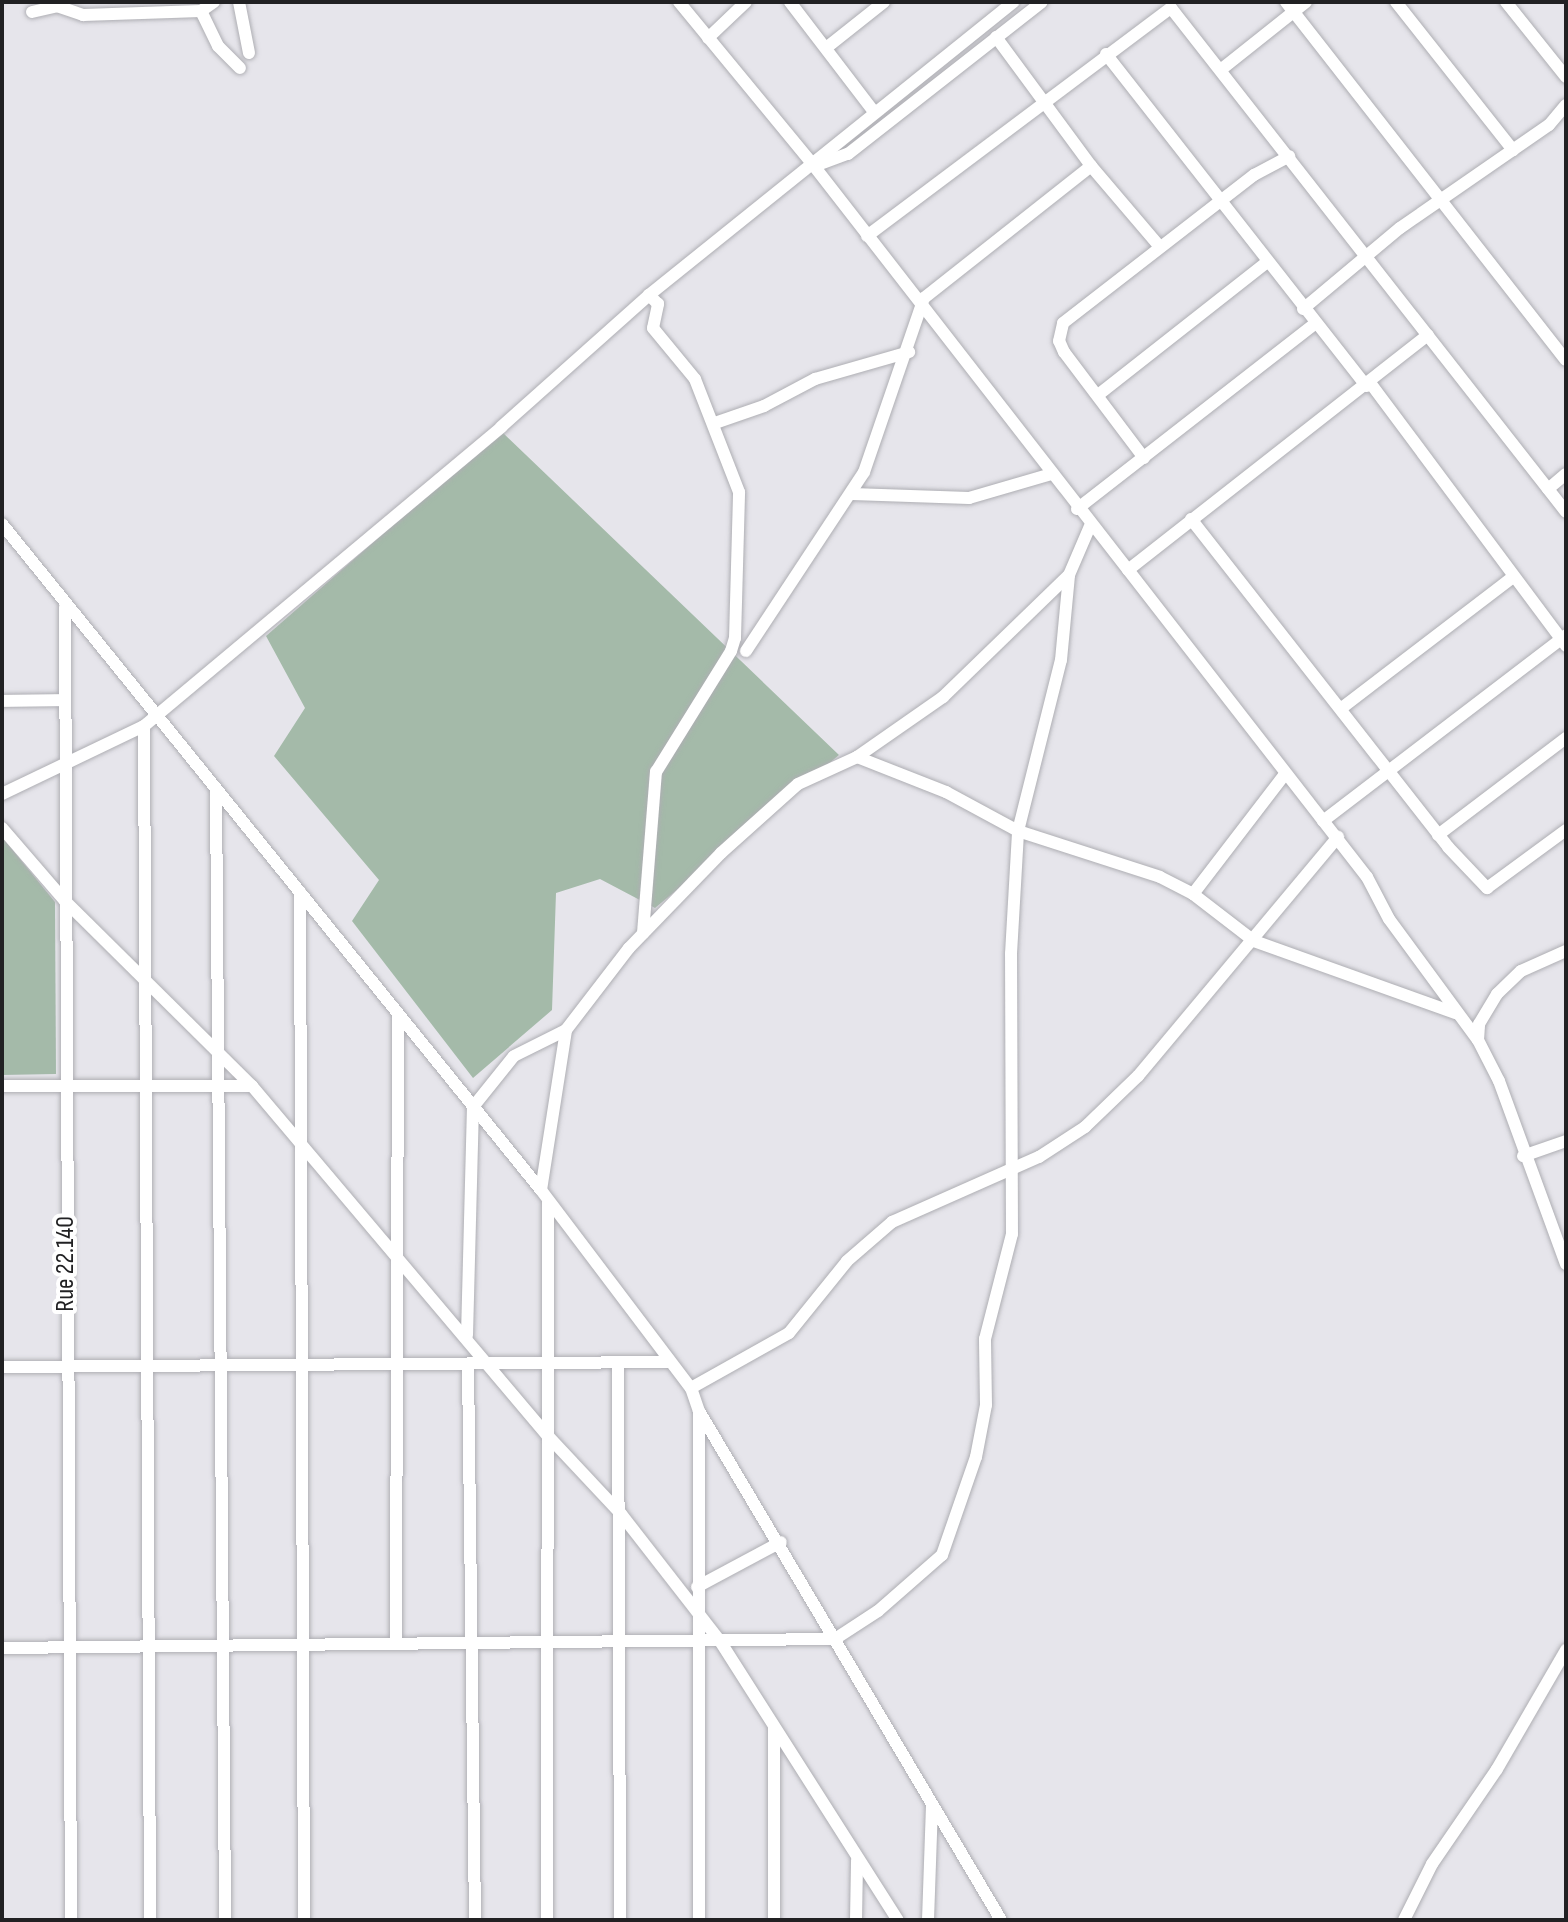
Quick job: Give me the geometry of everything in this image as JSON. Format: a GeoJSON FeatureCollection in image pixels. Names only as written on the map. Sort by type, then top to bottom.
{"type":"FeatureCollection","features":[{"type":"Feature","properties":{"kind":"street"},"geometry":{"type":"LineString","coordinates":[[32,12],[57,6],[83,15],[172,7],[201,11],[214,2]]}},
{"type":"Feature","properties":{"kind":"street"},"geometry":{"type":"LineString","coordinates":[[239,2],[249,53]]}},
{"type":"Feature","properties":{"kind":"street"},"geometry":{"type":"LineString","coordinates":[[679,2],[814,166],[1090,526],[1338,837],[1455,1013],[1478,1040],[1499,1081],[1523,1156],[1566,1264]]}},
{"type":"Feature","properties":{"kind":"street"},"geometry":{"type":"LineString","coordinates":[[708,38],[746,2]]}},
{"type":"Feature","properties":{"kind":"street"},"geometry":{"type":"LineString","coordinates":[[790,2],[874,112]]}},
{"type":"Feature","properties":{"kind":"street"},"geometry":{"type":"LineString","coordinates":[[826,48],[884,2]]}},
{"type":"Feature","properties":{"kind":"street"},"geometry":{"type":"LineString","coordinates":[[2,794],[65,766],[144,726],[159,715],[649,295],[814,166],[874,112],[1014,2]]}},
{"type":"Feature","properties":{"kind":"street"},"geometry":{"type":"LineString","coordinates":[[814,166],[848,154],[1042,2]]}},
{"type":"Feature","properties":{"kind":"street"},"geometry":{"type":"LineString","coordinates":[[1223,68],[1290,7],[1306,2]]}},
{"type":"Feature","properties":{"kind":"street"},"geometry":{"type":"LineString","coordinates":[[1396,2],[1513,150]]}},
{"type":"Feature","properties":{"kind":"street"},"geometry":{"type":"LineString","coordinates":[[1506,2],[1566,77]]}},
{"type":"Feature","properties":{"kind":"street"},"geometry":{"type":"LineString","coordinates":[[1290,7],[1566,360]]}},
{"type":"Feature","properties":{"kind":"street"},"geometry":{"type":"LineString","coordinates":[[867,236],[1044,100],[1171,8],[1223,68],[1365,257],[1566,512]]}},
{"type":"Feature","properties":{"kind":"street"},"geometry":{"type":"LineString","coordinates":[[201,11],[218,46],[240,68]]}},
{"type":"Feature","properties":{"kind":"street"},"geometry":{"type":"LineString","coordinates":[[996,37],[1091,166],[1159,246]]}},
{"type":"Feature","properties":{"kind":"street"},"geometry":{"type":"LineString","coordinates":[[1106,54],[1221,200],[1266,263],[1368,385],[1512,578],[1564,640],[1323,821]]}},
{"type":"Feature","properties":{"kind":"street"},"geometry":{"type":"LineString","coordinates":[[1303,309],[1365,257],[1549,125],[1566,105]]}},
{"type":"Feature","properties":{"kind":"street"},"geometry":{"type":"LineString","coordinates":[[1144,458],[1064,352],[1059,332],[1074,311],[1221,200],[1289,156]]}},
{"type":"Feature","properties":{"kind":"street"},"geometry":{"type":"LineString","coordinates":[[746,651],[852,494],[909,352],[919,305],[946,276],[1091,166]]}},
{"type":"Feature","properties":{"kind":"street"},"geometry":{"type":"LineString","coordinates":[[1098,395],[1266,263]]}},
{"type":"Feature","properties":{"kind":"street"},"geometry":{"type":"LineString","coordinates":[[643,933],[651,885],[650,795],[656,772],[735,638],[739,492],[715,423],[695,379],[653,328],[658,304],[649,295]]}},
{"type":"Feature","properties":{"kind":"street"},"geometry":{"type":"LineString","coordinates":[[1077,509],[1315,324]]}},
{"type":"Feature","properties":{"kind":"street"},"geometry":{"type":"LineString","coordinates":[[1128,570],[1347,394],[1368,385],[1428,335]]}},
{"type":"Feature","properties":{"kind":"street"},"geometry":{"type":"LineString","coordinates":[[715,423],[764,406],[815,379],[909,352]]}},
{"type":"Feature","properties":{"kind":"street"},"geometry":{"type":"LineString","coordinates":[[852,494],[969,498],[1051,474]]}},
{"type":"Feature","properties":{"kind":"street"},"geometry":{"type":"LineString","coordinates":[[1548,489],[1566,474]]}},
{"type":"Feature","properties":{"kind":"street"},"geometry":{"type":"LineString","coordinates":[[1191,519],[1343,707],[1438,835],[1487,888],[1566,830]]}},
{"type":"Feature","properties":{"kind":"street"},"geometry":{"type":"LineString","coordinates":[[2,524],[65,607],[159,715],[544,1196],[668,1362],[691,1388],[699,1411],[781,1542],[1001,1920]]}},
{"type":"Feature","properties":{"kind":"street"},"geometry":{"type":"LineString","coordinates":[[2,1648],[835,1639],[931,1566],[952,1530],[986,1405],[983,1361],[1012,1234],[1011,954],[1018,831],[1061,660],[1069,575],[1090,526]]}},
{"type":"Feature","properties":{"kind":"street"},"geometry":{"type":"LineString","coordinates":[[467,1335],[473,1107],[514,1056],[566,1030],[643,933],[798,784],[857,757],[943,697],[1069,575]]}},
{"type":"Feature","properties":{"kind":"street"},"geometry":{"type":"LineString","coordinates":[[1343,707],[1512,578]]}},
{"type":"Feature","properties":{"kind":"street","name":"Rue 22.140"},"geometry":{"type":"LineString","coordinates":[[65,607],[66,1366],[71,1920]]}},
{"type":"Feature","properties":{"kind":"street"},"geometry":{"type":"LineString","coordinates":[[2,701],[65,700]]}},
{"type":"Feature","properties":{"kind":"street"},"geometry":{"type":"LineString","coordinates":[[144,726],[142,973],[150,1920]]}},
{"type":"Feature","properties":{"kind":"street"},"geometry":{"type":"LineString","coordinates":[[1438,835],[1566,738]]}},
{"type":"Feature","properties":{"kind":"street"},"geometry":{"type":"LineString","coordinates":[[857,757],[946,792],[1018,831],[1160,877],[1193,894],[1254,941],[1455,1013]]}},
{"type":"Feature","properties":{"kind":"street"},"geometry":{"type":"LineString","coordinates":[[1193,894],[1285,774]]}},
{"type":"Feature","properties":{"kind":"street"},"geometry":{"type":"LineString","coordinates":[[216,790],[225,1920]]}},
{"type":"Feature","properties":{"kind":"street"},"geometry":{"type":"LineString","coordinates":[[2,828],[65,901],[218,1048],[302,1141],[394,1253],[467,1335],[548,1436],[621,1514],[720,1641],[898,1920]]}},
{"type":"Feature","properties":{"kind":"street"},"geometry":{"type":"LineString","coordinates":[[691,1388],[789,1333],[847,1261],[892,1222],[1013,1169],[1085,1127],[1138,1076],[1338,837]]}},
{"type":"Feature","properties":{"kind":"street"},"geometry":{"type":"LineString","coordinates":[[300,892],[297,1029],[302,1141],[300,1364],[304,1920]]}},
{"type":"Feature","properties":{"kind":"street"},"geometry":{"type":"LineString","coordinates":[[1478,1040],[1479,1024],[1497,994],[1521,971],[1566,951]]}},
{"type":"Feature","properties":{"kind":"street"},"geometry":{"type":"LineString","coordinates":[[396,1642],[393,1364],[398,1016]]}},
{"type":"Feature","properties":{"kind":"street"},"geometry":{"type":"LineString","coordinates":[[547,1920],[548,1436],[544,1196],[566,1030]]}},
{"type":"Feature","properties":{"kind":"street"},"geometry":{"type":"LineString","coordinates":[[2,1086],[145,1083],[252,1086]]}},
{"type":"Feature","properties":{"kind":"street"},"geometry":{"type":"LineString","coordinates":[[1523,1156],[1566,1141]]}},
{"type":"Feature","properties":{"kind":"street"},"geometry":{"type":"LineString","coordinates":[[618,1362],[621,1514],[620,1920]]}},
{"type":"Feature","properties":{"kind":"street"},"geometry":{"type":"LineString","coordinates":[[2,1367],[668,1362]]}},
{"type":"Feature","properties":{"kind":"street"},"geometry":{"type":"LineString","coordinates":[[468,1364],[475,1920]]}},
{"type":"Feature","properties":{"kind":"street"},"geometry":{"type":"LineString","coordinates":[[699,1411],[699,1920]]}},
{"type":"Feature","properties":{"kind":"street"},"geometry":{"type":"LineString","coordinates":[[697,1587],[781,1542]]}},
{"type":"Feature","properties":{"kind":"street"},"geometry":{"type":"LineString","coordinates":[[1404,1920],[1432,1864],[1497,1769],[1566,1650]]}},
{"type":"Feature","properties":{"kind":"street"},"geometry":{"type":"LineString","coordinates":[[774,1727],[774,1920]]}},
{"type":"Feature","properties":{"kind":"street"},"geometry":{"type":"LineString","coordinates":[[928,1920],[932,1805]]}},
{"type":"Feature","properties":{"kind":"street"},"geometry":{"type":"LineString","coordinates":[[856,1920],[857,1860]]}},
{"type":"Feature","properties":{"kind":"green space"},"geometry":{"type":"Polygon","coordinates":[[[501,431],[839,755],[655,908],[600,879],[556,893],[552,1010],[473,1078],[352,921],[379,880],[274,756],[305,708],[266,636],[501,431]]]}},
{"type":"Feature","properties":{"kind":"green space"},"geometry":{"type":"Polygon","coordinates":[[[2,837],[55,902],[56,1074],[2,1075],[2,837]]]}}]}
